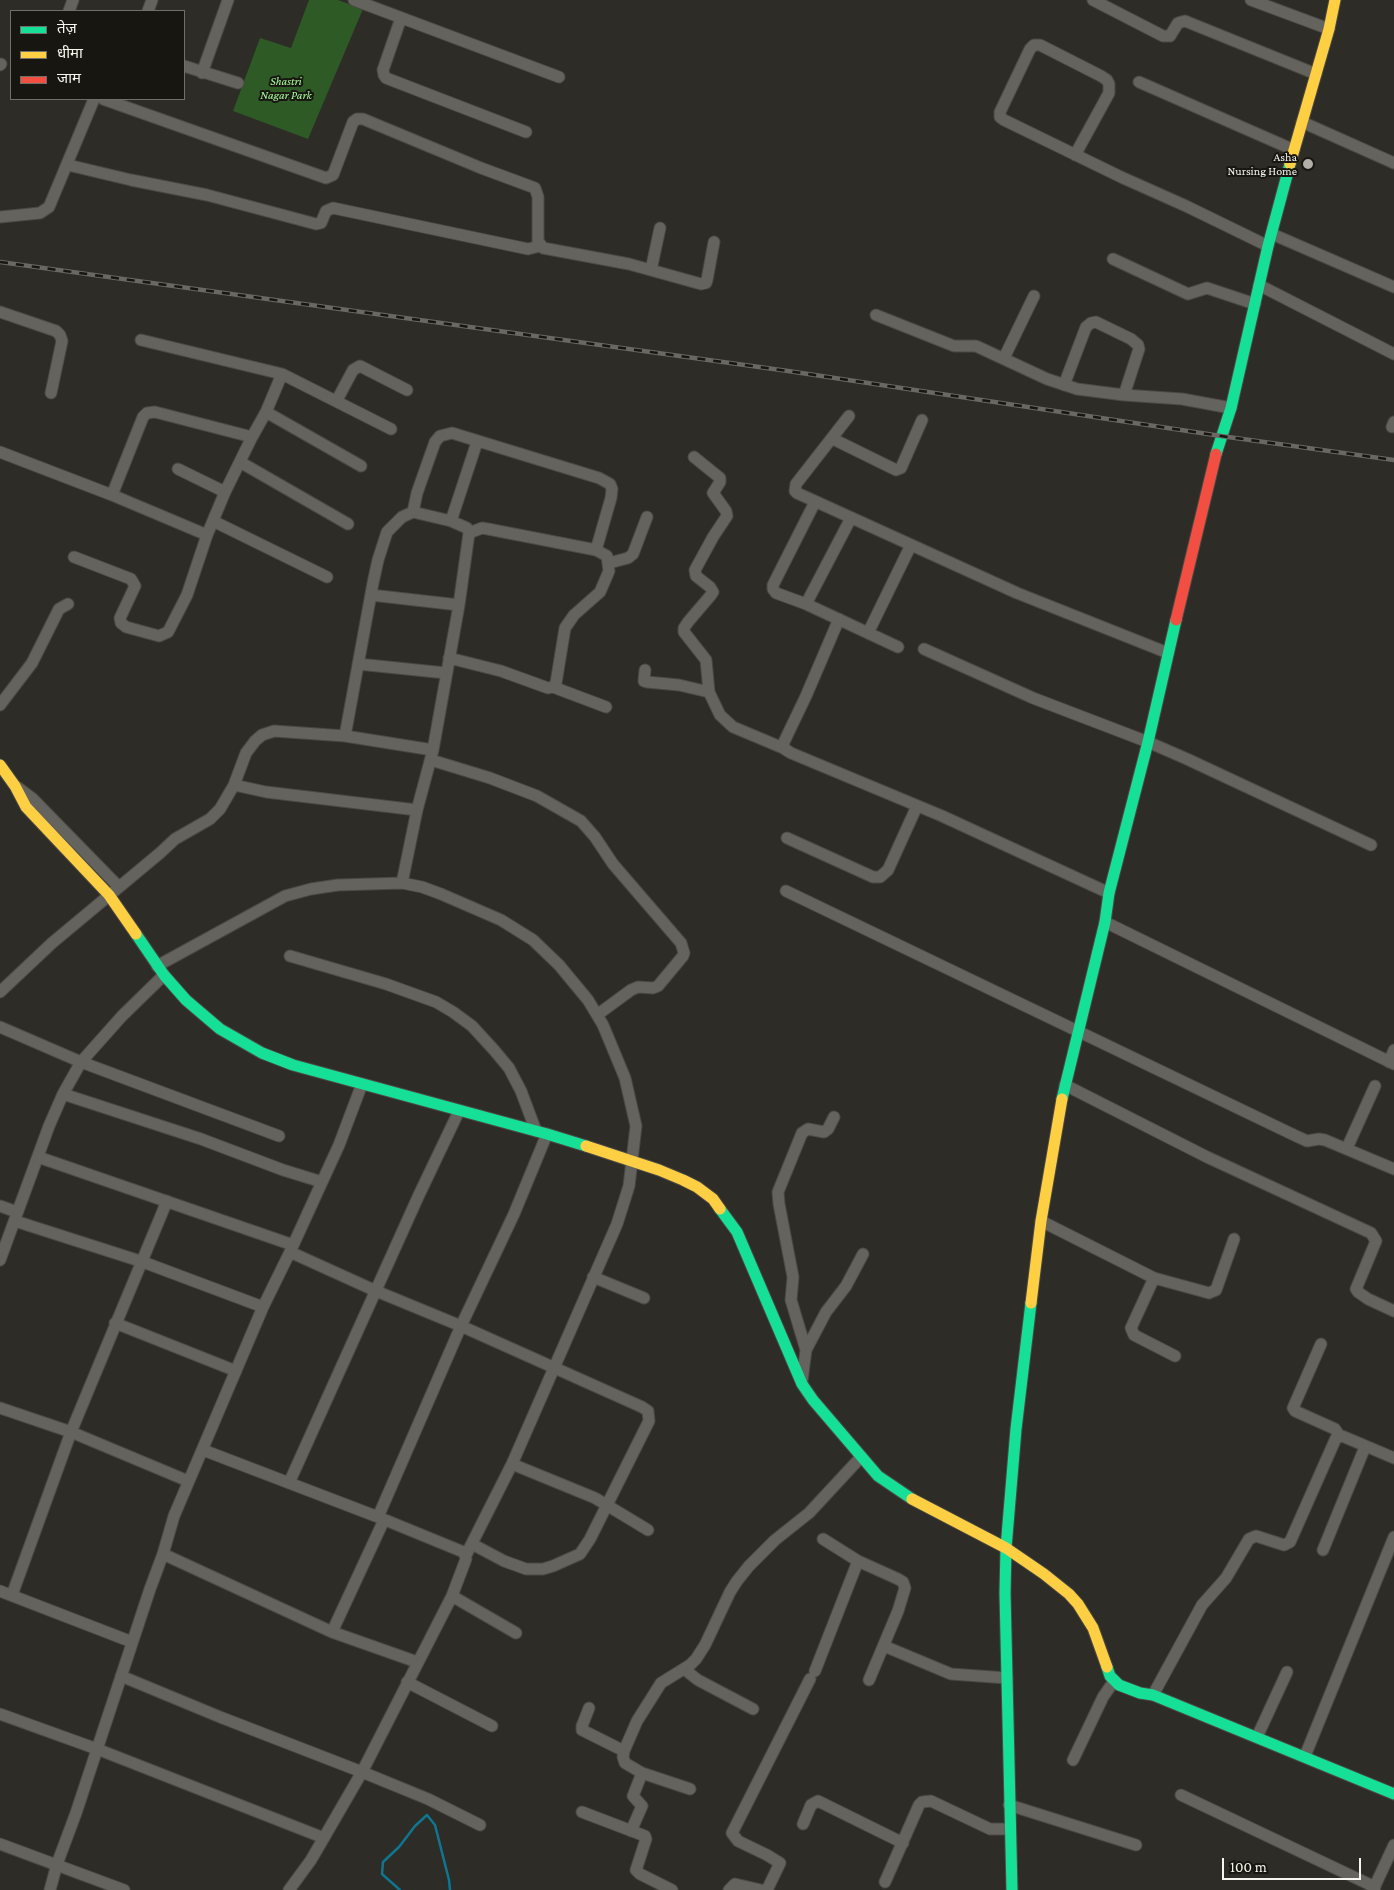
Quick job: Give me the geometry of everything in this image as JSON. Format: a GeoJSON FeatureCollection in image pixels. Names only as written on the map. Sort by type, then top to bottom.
{"type":"FeatureCollection","features":[{"type":"Feature","properties":{"kind":"main road"},"geometry":{"type":"LineString","coordinates":[[1013,1890],[1009,1805],[1005,1593],[1006,1548],[1016,1429],[1041,1221],[1065,1086],[1105,922],[1110,893],[1221,436],[1231,408],[1268,246],[1329,29],[1335,0]]}},
{"type":"Feature","properties":{"kind":"main road"},"geometry":{"type":"LineString","coordinates":[[0,765],[16,786],[26,807],[109,895],[160,970],[186,1000],[208,1020],[230,1036],[262,1053],[293,1065],[541,1132],[633,1161],[697,1187],[712,1199],[726,1216],[745,1247],[802,1384],[860,1457],[878,1476],[895,1489],[1006,1548],[1069,1594],[1078,1604],[1093,1628],[1114,1681],[1129,1689],[1153,1695],[1305,1756],[1394,1794]]}},
{"type":"Feature","properties":{"kind":"street"},"geometry":{"type":"LineString","coordinates":[[202,73],[228,0]]}},
{"type":"Feature","properties":{"kind":"street"},"geometry":{"type":"LineString","coordinates":[[354,0],[559,77]]}},
{"type":"Feature","properties":{"kind":"street"},"geometry":{"type":"LineString","coordinates":[[1093,0],[1165,37],[1172,34],[1178,23],[1185,21],[1316,74]]}},
{"type":"Feature","properties":{"kind":"street"},"geometry":{"type":"LineString","coordinates":[[1251,0],[1329,29]]}},
{"type":"Feature","properties":{"kind":"street"},"geometry":{"type":"LineString","coordinates":[[401,18],[383,70],[386,78],[526,132]]}},
{"type":"Feature","properties":{"kind":"street"},"geometry":{"type":"LineString","coordinates":[[1076,154],[1109,93],[1110,84],[1104,78],[1040,45],[1034,45],[1000,112],[1000,117],[1008,123],[1268,246]]}},
{"type":"Feature","properties":{"kind":"street"},"geometry":{"type":"LineString","coordinates":[[185,66],[238,83]]}},
{"type":"Feature","properties":{"kind":"street"},"geometry":{"type":"LineString","coordinates":[[1139,82],[1294,150]]}},
{"type":"Feature","properties":{"kind":"street"},"geometry":{"type":"LineString","coordinates":[[0,216],[40,213],[51,204],[94,100]]}},
{"type":"Feature","properties":{"kind":"street"},"geometry":{"type":"LineString","coordinates":[[105,100],[326,178],[333,175],[353,122],[357,119],[363,119],[481,168],[535,188],[538,197],[538,241],[540,246]]}},
{"type":"Feature","properties":{"kind":"street"},"geometry":{"type":"LineString","coordinates":[[1302,122],[1394,163]]}},
{"type":"Feature","properties":{"kind":"street"},"geometry":{"type":"LineString","coordinates":[[68,165],[207,196],[316,224],[321,223],[326,211],[332,208],[528,249],[540,246],[651,270],[700,284],[706,283],[708,280],[714,242]]}},
{"type":"Feature","properties":{"kind":"street"},"geometry":{"type":"LineString","coordinates":[[651,270],[660,228]]}},
{"type":"Feature","properties":{"kind":"street"},"geometry":{"type":"LineString","coordinates":[[1272,234],[1394,287]]}},
{"type":"Feature","properties":{"kind":"street"},"geometry":{"type":"LineString","coordinates":[[1114,259],[1188,294],[1193,294],[1203,288],[1207,288],[1255,304]]}},
{"type":"Feature","properties":{"kind":"street"},"geometry":{"type":"LineString","coordinates":[[1259,285],[1394,354]]}},
{"type":"Feature","properties":{"kind":"street"},"geometry":{"type":"LineString","coordinates":[[1004,358],[1034,296]]}},
{"type":"Feature","properties":{"kind":"street"},"geometry":{"type":"LineString","coordinates":[[0,312],[60,334],[62,341],[51,393]]}},
{"type":"Feature","properties":{"kind":"street"},"geometry":{"type":"LineString","coordinates":[[876,315],[954,346],[976,346],[1064,385],[1088,391],[1182,399],[1231,408]]}},
{"type":"Feature","properties":{"kind":"street"},"geometry":{"type":"LineString","coordinates":[[1064,385],[1086,327],[1091,322],[1096,322],[1131,339],[1138,345],[1139,349],[1124,395]]}},
{"type":"Feature","properties":{"kind":"street"},"geometry":{"type":"LineString","coordinates":[[141,340],[282,374],[337,400],[391,429]]}},
{"type":"Feature","properties":{"kind":"street"},"geometry":{"type":"LineString","coordinates":[[337,400],[353,370],[360,366],[364,366],[408,390]]}},
{"type":"Feature","properties":{"kind":"street"},"geometry":{"type":"LineString","coordinates":[[74,556],[131,579],[135,586],[120,618],[121,623],[126,627],[159,636],[168,632],[187,595],[212,521],[266,412],[282,374]]}},
{"type":"Feature","properties":{"kind":"street"},"geometry":{"type":"LineString","coordinates":[[112,495],[144,417],[148,413],[155,412],[252,437]]}},
{"type":"Feature","properties":{"kind":"street"},"geometry":{"type":"LineString","coordinates":[[266,412],[361,466]]}},
{"type":"Feature","properties":{"kind":"street"},"geometry":{"type":"LineString","coordinates":[[849,416],[833,439],[796,484],[797,493],[1017,593],[1168,654]]}},
{"type":"Feature","properties":{"kind":"street"},"geometry":{"type":"LineString","coordinates":[[833,439],[893,468],[899,469],[922,420]]}},
{"type":"Feature","properties":{"kind":"street"},"geometry":{"type":"LineString","coordinates":[[413,512],[424,470],[438,438],[449,433],[460,435],[477,442],[599,478],[610,484],[612,489],[611,498],[596,550]]}},
{"type":"Feature","properties":{"kind":"street"},"geometry":{"type":"LineString","coordinates":[[451,521],[477,442]]}},
{"type":"Feature","properties":{"kind":"street"},"geometry":{"type":"LineString","coordinates":[[0,452],[112,495],[207,535]]}},
{"type":"Feature","properties":{"kind":"street"},"geometry":{"type":"LineString","coordinates":[[694,457],[720,478],[720,482],[713,493],[727,514],[695,570],[696,576],[712,589],[711,595],[684,628],[687,637],[706,660],[709,692],[720,715],[733,727],[917,806],[1110,893]]}},
{"type":"Feature","properties":{"kind":"street"},"geometry":{"type":"LineString","coordinates":[[240,462],[348,524]]}},
{"type":"Feature","properties":{"kind":"street"},"geometry":{"type":"LineString","coordinates":[[178,469],[225,492]]}},
{"type":"Feature","properties":{"kind":"street"},"geometry":{"type":"LineString","coordinates":[[816,502],[773,589],[776,593],[806,604],[898,647]]}},
{"type":"Feature","properties":{"kind":"street"},"geometry":{"type":"LineString","coordinates":[[345,736],[378,560],[387,532],[402,517],[413,512],[451,521],[467,528],[469,533],[459,604],[432,755],[417,810],[402,883]]}},
{"type":"Feature","properties":{"kind":"street"},"geometry":{"type":"LineString","coordinates":[[609,563],[628,558],[633,554],[646,517]]}},
{"type":"Feature","properties":{"kind":"street"},"geometry":{"type":"LineString","coordinates":[[806,604],[851,518]]}},
{"type":"Feature","properties":{"kind":"street"},"geometry":{"type":"LineString","coordinates":[[212,521],[327,577]]}},
{"type":"Feature","properties":{"kind":"street"},"geometry":{"type":"LineString","coordinates":[[469,533],[482,528],[596,550],[607,556],[609,563],[607,577],[600,592],[574,615],[565,628],[556,683],[553,687]]}},
{"type":"Feature","properties":{"kind":"street"},"geometry":{"type":"LineString","coordinates":[[868,633],[911,546]]}},
{"type":"Feature","properties":{"kind":"street"},"geometry":{"type":"LineString","coordinates":[[371,595],[459,604]]}},
{"type":"Feature","properties":{"kind":"street"},"geometry":{"type":"LineString","coordinates":[[0,705],[29,669],[59,609],[68,604]]}},
{"type":"Feature","properties":{"kind":"street"},"geometry":{"type":"LineString","coordinates":[[783,748],[839,619]]}},
{"type":"Feature","properties":{"kind":"street"},"geometry":{"type":"LineString","coordinates":[[924,649],[1033,698],[1148,742],[1275,799],[1371,845]]}},
{"type":"Feature","properties":{"kind":"street"},"geometry":{"type":"LineString","coordinates":[[448,658],[501,671],[548,688],[553,687],[606,707]]}},
{"type":"Feature","properties":{"kind":"street"},"geometry":{"type":"LineString","coordinates":[[358,664],[446,673]]}},
{"type":"Feature","properties":{"kind":"street"},"geometry":{"type":"LineString","coordinates":[[645,670],[645,682],[679,685],[709,692]]}},
{"type":"Feature","properties":{"kind":"street"},"geometry":{"type":"LineString","coordinates":[[0,992],[52,943],[175,839],[210,819],[220,809],[234,785],[246,753],[255,741],[274,731],[345,736],[432,755],[537,796],[581,821],[595,837],[613,864],[680,943],[684,953],[658,986],[653,988],[638,987],[631,990],[597,1014]]}},
{"type":"Feature","properties":{"kind":"street"},"geometry":{"type":"LineString","coordinates":[[234,785],[266,792],[417,810]]}},
{"type":"Feature","properties":{"kind":"street"},"geometry":{"type":"LineString","coordinates":[[16,786],[33,799],[119,887]]}},
{"type":"Feature","properties":{"kind":"street"},"geometry":{"type":"LineString","coordinates":[[787,838],[873,876],[880,877],[888,870],[917,806]]}},
{"type":"Feature","properties":{"kind":"street"},"geometry":{"type":"LineString","coordinates":[[0,1260],[62,1094],[81,1062],[160,970],[285,896],[311,888],[338,885],[402,883],[422,887],[480,910],[501,920],[532,940],[559,965],[588,1000],[614,1049],[625,1078],[636,1126],[633,1161],[625,1202],[512,1464],[466,1555],[466,1561],[452,1596],[416,1662],[362,1772],[311,1860],[289,1890]]}},
{"type":"Feature","properties":{"kind":"street"},"geometry":{"type":"LineString","coordinates":[[786,891],[1303,1140],[1322,1139],[1394,1169]]}},
{"type":"Feature","properties":{"kind":"street"},"geometry":{"type":"LineString","coordinates":[[1105,922],[1392,1063],[1394,1050]]}},
{"type":"Feature","properties":{"kind":"street"},"geometry":{"type":"LineString","coordinates":[[290,956],[386,984],[436,1002],[453,1012],[472,1026],[509,1068],[541,1132],[514,1214],[461,1326],[332,1632]]}},
{"type":"Feature","properties":{"kind":"street"},"geometry":{"type":"LineString","coordinates":[[0,1027],[81,1062],[279,1136]]}},
{"type":"Feature","properties":{"kind":"street"},"geometry":{"type":"LineString","coordinates":[[50,1890],[57,1864],[163,1554],[174,1516],[264,1307],[342,1137],[362,1084]]}},
{"type":"Feature","properties":{"kind":"street"},"geometry":{"type":"LineString","coordinates":[[1065,1086],[1207,1156],[1371,1233],[1376,1241],[1356,1289],[1368,1299],[1394,1311]]}},
{"type":"Feature","properties":{"kind":"street"},"geometry":{"type":"LineString","coordinates":[[1347,1148],[1375,1086]]}},
{"type":"Feature","properties":{"kind":"street"},"geometry":{"type":"LineString","coordinates":[[62,1094],[201,1139],[283,1170],[322,1182]]}},
{"type":"Feature","properties":{"kind":"street"},"geometry":{"type":"LineString","coordinates":[[290,1483],[376,1291],[460,1111]]}},
{"type":"Feature","properties":{"kind":"street"},"geometry":{"type":"LineString","coordinates":[[806,1350],[791,1300],[793,1277],[778,1192],[802,1133],[810,1129],[824,1132],[828,1129],[834,1117]]}},
{"type":"Feature","properties":{"kind":"street"},"geometry":{"type":"LineString","coordinates":[[38,1157],[167,1201],[291,1249],[376,1291],[554,1367],[642,1407],[648,1412],[649,1421],[584,1549],[573,1558],[553,1566],[526,1569],[504,1561],[472,1544]]}},
{"type":"Feature","properties":{"kind":"street"},"geometry":{"type":"LineString","coordinates":[[12,1595],[71,1432],[167,1201]]}},
{"type":"Feature","properties":{"kind":"street"},"geometry":{"type":"LineString","coordinates":[[0,1206],[16,1217],[264,1307]]}},
{"type":"Feature","properties":{"kind":"street"},"geometry":{"type":"LineString","coordinates":[[1041,1221],[1154,1278],[1212,1293],[1216,1290],[1234,1239]]}},
{"type":"Feature","properties":{"kind":"street"},"geometry":{"type":"LineString","coordinates":[[802,1384],[806,1350],[826,1312],[846,1286],[863,1254]]}},
{"type":"Feature","properties":{"kind":"street"},"geometry":{"type":"LineString","coordinates":[[593,1278],[644,1298]]}},
{"type":"Feature","properties":{"kind":"street"},"geometry":{"type":"LineString","coordinates":[[1154,1278],[1131,1328],[1134,1335],[1175,1356]]}},
{"type":"Feature","properties":{"kind":"street"},"geometry":{"type":"LineString","coordinates":[[115,1323],[236,1371]]}},
{"type":"Feature","properties":{"kind":"street"},"geometry":{"type":"LineString","coordinates":[[1321,1344],[1294,1408],[1295,1411],[1335,1429],[1339,1435],[1394,1458]]}},
{"type":"Feature","properties":{"kind":"street"},"geometry":{"type":"LineString","coordinates":[[0,1408],[71,1432],[188,1481]]}},
{"type":"Feature","properties":{"kind":"street"},"geometry":{"type":"LineString","coordinates":[[1153,1695],[1204,1602],[1226,1578],[1249,1539],[1256,1536],[1284,1545],[1290,1542],[1334,1440],[1339,1435]]}},
{"type":"Feature","properties":{"kind":"street"},"geometry":{"type":"LineString","coordinates":[[1323,1550],[1365,1447]]}},
{"type":"Feature","properties":{"kind":"street"},"geometry":{"type":"LineString","coordinates":[[203,1450],[381,1519],[461,1551],[466,1555]]}},
{"type":"Feature","properties":{"kind":"street"},"geometry":{"type":"LineString","coordinates":[[690,1790],[642,1774],[625,1763],[624,1751],[636,1721],[657,1689],[666,1679],[684,1669],[696,1659],[737,1580],[775,1540],[809,1513],[860,1457]]}},
{"type":"Feature","properties":{"kind":"street"},"geometry":{"type":"LineString","coordinates":[[512,1464],[607,1504],[648,1530]]}},
{"type":"Feature","properties":{"kind":"street"},"geometry":{"type":"LineString","coordinates":[[1305,1756],[1394,1537]]}},
{"type":"Feature","properties":{"kind":"street"},"geometry":{"type":"LineString","coordinates":[[823,1539],[858,1561],[898,1579],[903,1582],[905,1588],[884,1646],[869,1680]]}},
{"type":"Feature","properties":{"kind":"street"},"geometry":{"type":"LineString","coordinates":[[163,1554],[332,1632],[416,1662]]}},
{"type":"Feature","properties":{"kind":"street"},"geometry":{"type":"LineString","coordinates":[[767,1890],[780,1863],[738,1841],[732,1834],[812,1675],[858,1561]]}},
{"type":"Feature","properties":{"kind":"street"},"geometry":{"type":"LineString","coordinates":[[0,1591],[132,1642]]}},
{"type":"Feature","properties":{"kind":"street"},"geometry":{"type":"LineString","coordinates":[[452,1596],[516,1633]]}},
{"type":"Feature","properties":{"kind":"street"},"geometry":{"type":"LineString","coordinates":[[884,1646],[951,1674],[980,1678],[1007,1678]]}},
{"type":"Feature","properties":{"kind":"street"},"geometry":{"type":"LineString","coordinates":[[684,1669],[698,1680],[753,1708]]}},
{"type":"Feature","properties":{"kind":"street"},"geometry":{"type":"LineString","coordinates":[[1257,1737],[1287,1672]]}},
{"type":"Feature","properties":{"kind":"street"},"geometry":{"type":"LineString","coordinates":[[121,1676],[428,1799],[480,1826]]}},
{"type":"Feature","properties":{"kind":"street"},"geometry":{"type":"LineString","coordinates":[[1074,1760],[1103,1697],[1114,1681]]}},
{"type":"Feature","properties":{"kind":"street"},"geometry":{"type":"LineString","coordinates":[[407,1682],[492,1726]]}},
{"type":"Feature","properties":{"kind":"street"},"geometry":{"type":"LineString","coordinates":[[589,1708],[582,1730],[624,1751]]}},
{"type":"Feature","properties":{"kind":"street"},"geometry":{"type":"LineString","coordinates":[[0,1714],[97,1749],[324,1838]]}},
{"type":"Feature","properties":{"kind":"street"},"geometry":{"type":"LineString","coordinates":[[631,1831],[642,1806],[633,1794],[642,1774]]}},
{"type":"Feature","properties":{"kind":"street"},"geometry":{"type":"LineString","coordinates":[[1181,1795],[1374,1888],[1394,1845]]}},
{"type":"Feature","properties":{"kind":"street"},"geometry":{"type":"LineString","coordinates":[[885,1882],[919,1805],[925,1800],[939,1804],[990,1829],[1010,1829]]}},
{"type":"Feature","properties":{"kind":"street"},"geometry":{"type":"LineString","coordinates":[[803,1824],[811,1805],[818,1801],[903,1843]]}},
{"type":"Feature","properties":{"kind":"street"},"geometry":{"type":"LineString","coordinates":[[1009,1805],[1136,1845]]}},
{"type":"Feature","properties":{"kind":"street"},"geometry":{"type":"LineString","coordinates":[[582,1812],[645,1836],[646,1839],[636,1868],[638,1872],[672,1890]]}},
{"type":"Feature","properties":{"kind":"street"},"geometry":{"type":"LineString","coordinates":[[0,1844],[124,1890]]}},
{"type":"Feature","properties":{"kind":"street"},"geometry":{"type":"LineString","coordinates":[[729,1890],[735,1884],[761,1890]]}},
{"type":"Feature","properties":{"kind":"green space","name":"Shastri Nagar Park"},"geometry":{"type":"Polygon","coordinates":[[[309,0],[338,0],[363,9],[308,139],[233,111],[260,38],[291,48],[309,0]]]}},
{"type":"Feature","properties":{"kind":"waterway"},"geometry":{"type":"LineString","coordinates":[[400,1890],[382,1874],[383,1862],[427,1815],[435,1825],[450,1890]]}},
{"type":"Feature","properties":{"kind":"railway"},"geometry":{"type":"LineString","coordinates":[[0,262],[788,371],[1394,460]]}},
{"type":"Feature","properties":{"kind":"traffic: fast"},"geometry":{"type":"LineString","coordinates":[[1216,454],[1231,408],[1268,246],[1290,164]]}},
{"type":"Feature","properties":{"kind":"traffic: fast"},"geometry":{"type":"LineString","coordinates":[[1062,1099],[1105,922],[1109,893],[1148,742],[1176,620]]}},
{"type":"Feature","properties":{"kind":"traffic: fast"},"geometry":{"type":"LineString","coordinates":[[136,934],[164,975],[186,1000],[220,1029],[262,1053],[293,1065],[586,1146]]}},
{"type":"Feature","properties":{"kind":"traffic: fast"},"geometry":{"type":"LineString","coordinates":[[720,1209],[737,1232],[802,1384],[813,1400],[878,1476],[912,1499]]}},
{"type":"Feature","properties":{"kind":"traffic: fast"},"geometry":{"type":"LineString","coordinates":[[1012,1890],[1005,1593],[1006,1548],[1016,1429],[1031,1303]]}},
{"type":"Feature","properties":{"kind":"traffic: fast"},"geometry":{"type":"LineString","coordinates":[[1107,1667],[1110,1676],[1119,1685],[1140,1693],[1153,1695],[1394,1794]]}},
{"type":"Feature","properties":{"kind":"traffic: slow"},"geometry":{"type":"LineString","coordinates":[[1290,164],[1329,29],[1335,0]]}},
{"type":"Feature","properties":{"kind":"traffic: slow"},"geometry":{"type":"LineString","coordinates":[[0,765],[15,786],[26,807],[109,895],[136,934]]}},
{"type":"Feature","properties":{"kind":"traffic: slow"},"geometry":{"type":"LineString","coordinates":[[1031,1303],[1041,1221],[1062,1099]]}},
{"type":"Feature","properties":{"kind":"traffic: slow"},"geometry":{"type":"LineString","coordinates":[[586,1146],[683,1180],[697,1187],[713,1199],[720,1209]]}},
{"type":"Feature","properties":{"kind":"traffic: slow"},"geometry":{"type":"LineString","coordinates":[[912,1499],[1006,1548],[1069,1594],[1078,1604],[1093,1628],[1107,1667]]}},
{"type":"Feature","properties":{"kind":"traffic: jam"},"geometry":{"type":"LineString","coordinates":[[1176,620],[1216,454]]}},
{"type":"Feature","properties":{"kind":"place","name":"Asha Nursing Home"},"geometry":{"type":"Point","coordinates":[1308,164]}}]}
